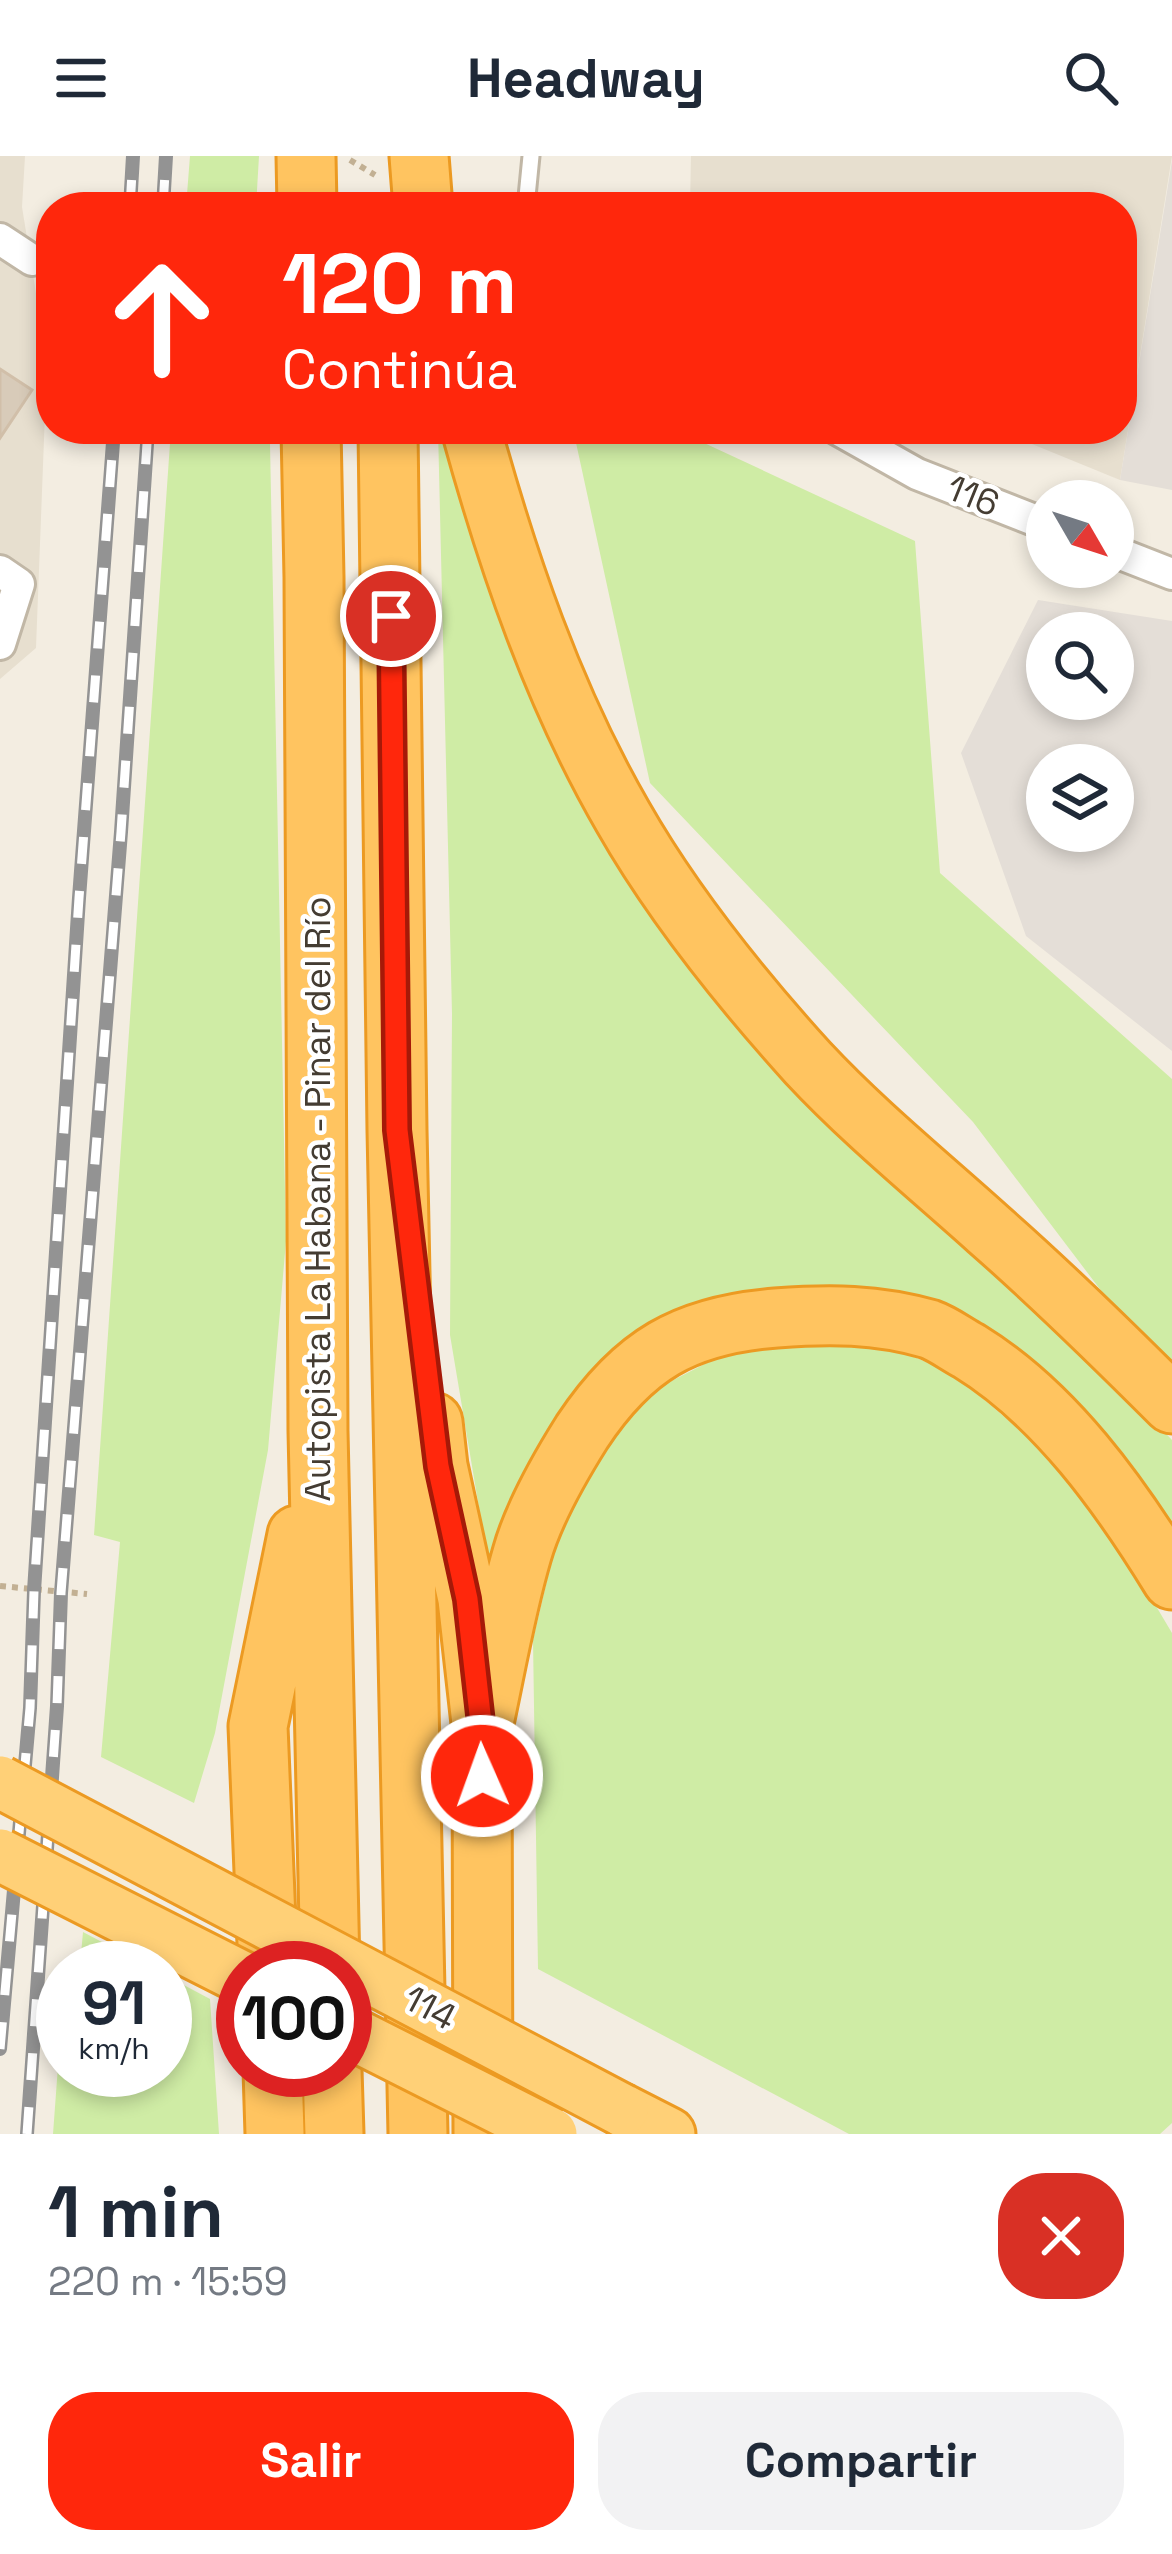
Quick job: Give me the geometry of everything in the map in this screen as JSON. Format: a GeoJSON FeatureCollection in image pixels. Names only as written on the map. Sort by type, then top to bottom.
{"type":"FeatureCollection","features":[{"type":"Feature","properties":{"kind":"highway"},"geometry":{"type":"LineString","coordinates":[[306,156],[307,192]]}},
{"type":"Feature","properties":{"kind":"highway"},"geometry":{"type":"LineString","coordinates":[[384,192],[385,156]]}},
{"type":"Feature","properties":{"kind":"highway"},"geometry":{"type":"LineString","coordinates":[[419,156],[421,192]]}},
{"type":"Feature","properties":{"kind":"highway","name":"Autopista La Habana - Pinar del Río"},"geometry":{"type":"LineString","coordinates":[[310,444],[318,1431],[329,1941]]}},
{"type":"Feature","properties":{"kind":"highway"},"geometry":{"type":"LineString","coordinates":[[388,444],[418,2134]]}},
{"type":"Feature","properties":{"kind":"highway"},"geometry":{"type":"LineString","coordinates":[[475,444],[550,670],[622,816],[669,892],[810,1064],[1067,1299],[1172,1404]]}},
{"type":"Feature","properties":{"kind":"highway"},"geometry":{"type":"LineString","coordinates":[[397,1130],[438,1466],[467,1599],[482,1732],[483,2134]]}},
{"type":"Feature","properties":{"kind":"highway"},"geometry":{"type":"LineString","coordinates":[[482,1732],[523,1551],[583,1431],[652,1354],[694,1332],[746,1320],[837,1313],[934,1330],[1016,1386],[1081,1451],[1172,1580]]}},
{"type":"Feature","properties":{"kind":"highway"},"geometry":{"type":"LineString","coordinates":[[267,1941],[258,1726],[318,1431]]}},
{"type":"Feature","properties":{"kind":"highway","name":"114"},"geometry":{"type":"LineString","coordinates":[[0,1782],[669,2134]]}},
{"type":"Feature","properties":{"kind":"highway"},"geometry":{"type":"LineString","coordinates":[[0,1855],[216,1964]]}},
{"type":"Feature","properties":{"kind":"highway","name":"114"},"geometry":{"type":"LineString","coordinates":[[372,2044],[550,2134]]}},
{"type":"Feature","properties":{"kind":"highway"},"geometry":{"type":"LineString","coordinates":[[273,2097],[275,2134]]}},
{"type":"Feature","properties":{"kind":"highway"},"geometry":{"type":"LineString","coordinates":[[333,2097],[334,2134]]}},
{"type":"Feature","properties":{"kind":"street"},"geometry":{"type":"LineString","coordinates":[[0,239],[32,260]]}},
{"type":"Feature","properties":{"kind":"street","name":"116"},"geometry":{"type":"LineString","coordinates":[[864,444],[917,474],[1026,517]]}},
{"type":"Feature","properties":{"kind":"street"},"geometry":{"type":"LineString","coordinates":[[1134,559],[1172,574]]}},
{"type":"Feature","properties":{"kind":"street"},"geometry":{"type":"LineString","coordinates":[[0,644],[10,577]]}},
{"type":"Feature","properties":{"kind":"lane"},"geometry":{"type":"LineString","coordinates":[[527,192],[531,156]]}},
{"type":"Feature","properties":{"kind":"path"},"geometry":{"type":"LineString","coordinates":[[0,1586],[87,1594]]}},
{"type":"Feature","properties":{"kind":"shaded area"},"geometry":{"type":"Polygon","coordinates":[[[0,156],[25,156],[22,207],[36,293],[36,444],[44,444],[36,648],[0,679],[0,156]]]}},
{"type":"Feature","properties":{"kind":"shaded area"},"geometry":{"type":"Polygon","coordinates":[[[691,156],[1172,156],[1137,374],[1137,192],[690,192],[691,156]]]}},
{"type":"Feature","properties":{"kind":"shaded area"},"geometry":{"type":"Polygon","coordinates":[[[1172,161],[1172,490],[1120,480],[1126,444],[1137,444],[1137,376],[1172,161]]]}},
{"type":"Feature","properties":{"kind":"shaded area"},"geometry":{"type":"Polygon","coordinates":[[[1032,444],[1126,444],[1120,480],[1032,444]]]}},
{"type":"Feature","properties":{"kind":"shaded area"},"geometry":{"type":"Polygon","coordinates":[[[1038,600],[1115,612],[1032,612],[1038,600]]]}},
{"type":"Feature","properties":{"kind":"shaded area"},"geometry":{"type":"Polygon","coordinates":[[[1134,615],[1172,621],[1172,1051],[1026,936],[961,753],[1026,624],[1026,720],[1134,720],[1134,615]]]}},
{"type":"Feature","properties":{"kind":"green space"},"geometry":{"type":"Polygon","coordinates":[[[190,156],[259,156],[257,192],[187,192],[190,156]]]}},
{"type":"Feature","properties":{"kind":"green space"},"geometry":{"type":"Polygon","coordinates":[[[170,444],[270,444],[286,1241],[268,1450],[215,1733],[194,1803],[101,1757],[120,1542],[94,1535],[170,444]]]}},
{"type":"Feature","properties":{"kind":"green space"},"geometry":{"type":"Polygon","coordinates":[[[438,444],[456,444],[611,847],[1172,1440],[1172,1551],[941,1313],[824,1286],[697,1304],[605,1365],[536,1450],[495,1603],[450,1335],[452,1014],[438,444]]]}},
{"type":"Feature","properties":{"kind":"green space"},"geometry":{"type":"Polygon","coordinates":[[[576,444],[706,444],[915,541],[940,873],[1172,1079],[1172,1384],[973,1122],[650,783],[576,444]]]}},
{"type":"Feature","properties":{"kind":"green space"},"geometry":{"type":"Polygon","coordinates":[[[863,1337],[952,1372],[1084,1485],[1172,1633],[1172,2123],[1160,2134],[849,2134],[538,1969],[533,1640],[563,1512],[642,1396],[738,1347],[863,1337]]]}},
{"type":"Feature","properties":{"kind":"green space"},"geometry":{"type":"Polygon","coordinates":[[[192,1989],[210,1999],[219,2134],[53,2134],[56,2097],[192,2097],[192,1989]]]}},
{"type":"Feature","properties":{"kind":"building"},"geometry":{"type":"Polygon","coordinates":[[[0,369],[32,390],[0,438],[0,369]]]}},
{"type":"Feature","properties":{"kind":"railway"},"geometry":{"type":"LineString","coordinates":[[131,192],[133,156]]}},
{"type":"Feature","properties":{"kind":"railway"},"geometry":{"type":"LineString","coordinates":[[164,192],[166,156]]}},
{"type":"Feature","properties":{"kind":"railway"},"geometry":{"type":"LineString","coordinates":[[0,2049],[30,1708],[79,898],[113,444]]}},
{"type":"Feature","properties":{"kind":"railway"},"geometry":{"type":"LineString","coordinates":[[27,2134],[61,1593],[147,444]]}},
{"type":"Feature","properties":{"kind":"route"},"geometry":{"type":"LineString","coordinates":[[391,616],[397,1130],[438,1466],[467,1599],[482,1732],[482,1776]]}}]}
